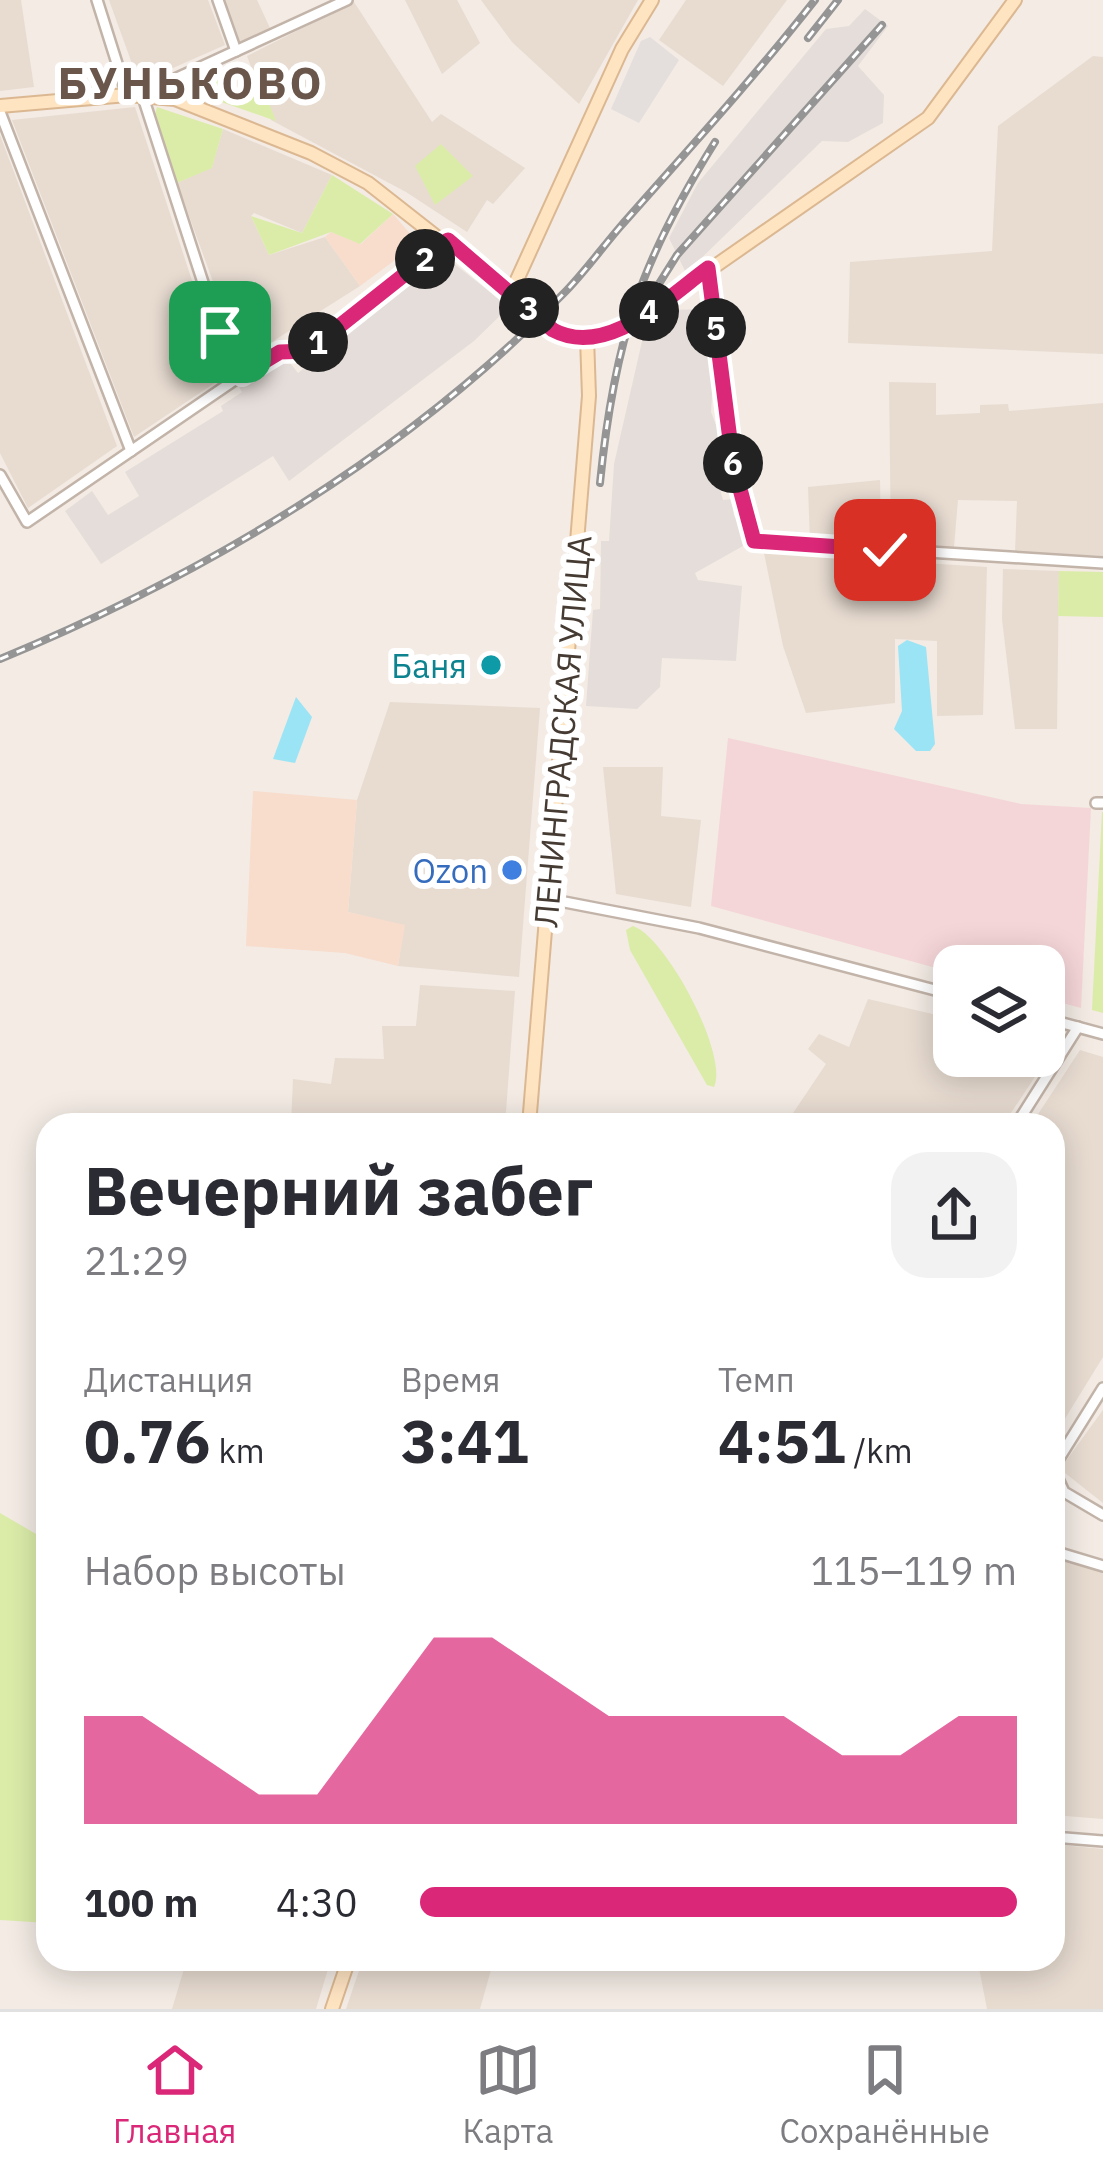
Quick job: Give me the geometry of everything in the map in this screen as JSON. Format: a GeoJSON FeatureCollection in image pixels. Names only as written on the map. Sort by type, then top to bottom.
{"type":"FeatureCollection","features":[{"type":"Feature","properties":{"kind":"main road"},"geometry":{"type":"LineString","coordinates":[[511,293],[622,49],[652,0]]}},
{"type":"Feature","properties":{"kind":"main road"},"geometry":{"type":"LineString","coordinates":[[0,109],[134,94],[175,98],[311,153],[379,190],[448,240],[553,330],[587,337],[639,319],[928,118],[1016,0]]}},
{"type":"Feature","properties":{"kind":"main road","name":"ЛЕНИНГРАДСКАЯ УЛИЦА"},"geometry":{"type":"LineString","coordinates":[[531,1113],[589,396],[587,337]]}},
{"type":"Feature","properties":{"kind":"main road"},"geometry":{"type":"LineString","coordinates":[[332,2009],[345,1971]]}},
{"type":"Feature","properties":{"kind":"street"},"geometry":{"type":"LineString","coordinates":[[97,0],[212,312],[242,375]]}},
{"type":"Feature","properties":{"kind":"street"},"geometry":{"type":"LineString","coordinates":[[218,0],[236,50]]}},
{"type":"Feature","properties":{"kind":"street"},"geometry":{"type":"LineString","coordinates":[[134,94],[346,0]]}},
{"type":"Feature","properties":{"kind":"street"},"geometry":{"type":"LineString","coordinates":[[0,109],[131,451]]}},
{"type":"Feature","properties":{"kind":"street"},"geometry":{"type":"LineString","coordinates":[[0,475],[27,522],[242,375],[280,352],[308,351],[448,240]]}},
{"type":"Feature","properties":{"kind":"street"},"geometry":{"type":"LineString","coordinates":[[708,268],[733,463],[754,541],[1103,563]]}},
{"type":"Feature","properties":{"kind":"street"},"geometry":{"type":"LineString","coordinates":[[549,899],[699,928],[933,989]]}},
{"type":"Feature","properties":{"kind":"street"},"geometry":{"type":"LineString","coordinates":[[1065,1024],[1103,1034]]}},
{"type":"Feature","properties":{"kind":"street"},"geometry":{"type":"LineString","coordinates":[[1024,1113],[1078,1028]]}},
{"type":"Feature","properties":{"kind":"street"},"geometry":{"type":"LineString","coordinates":[[1065,1444],[1103,1388]]}},
{"type":"Feature","properties":{"kind":"street"},"geometry":{"type":"LineString","coordinates":[[1065,1493],[1103,1515]]}},
{"type":"Feature","properties":{"kind":"street"},"geometry":{"type":"LineString","coordinates":[[1065,1555],[1103,1567]]}},
{"type":"Feature","properties":{"kind":"street"},"geometry":{"type":"LineString","coordinates":[[1065,1838],[1103,1841]]}},
{"type":"Feature","properties":{"kind":"shaded area"},"geometry":{"type":"Polygon","coordinates":[[[0,0],[21,0],[34,87],[0,91],[0,0]]]}},
{"type":"Feature","properties":{"kind":"shaded area"},"geometry":{"type":"Polygon","coordinates":[[[109,0],[208,0],[225,45],[139,83],[109,0]]]}},
{"type":"Feature","properties":{"kind":"shaded area"},"geometry":{"type":"Polygon","coordinates":[[[224,0],[257,0],[270,28],[240,43],[224,0]]]}},
{"type":"Feature","properties":{"kind":"shaded area"},"geometry":{"type":"Polygon","coordinates":[[[405,0],[457,0],[480,43],[442,74],[405,0]]]}},
{"type":"Feature","properties":{"kind":"shaded area"},"geometry":{"type":"Polygon","coordinates":[[[481,0],[638,0],[579,104],[512,42],[481,0]]]}},
{"type":"Feature","properties":{"kind":"shaded area"},"geometry":{"type":"Polygon","coordinates":[[[686,0],[787,0],[723,86],[659,40],[686,0]]]}},
{"type":"Feature","properties":{"kind":"shaded area"},"geometry":{"type":"Polygon","coordinates":[[[354,2],[432,122],[441,114],[525,168],[493,204],[487,200],[467,232],[406,192],[271,120],[247,56],[354,2]]]}},
{"type":"Feature","properties":{"kind":"shaded area"},"geometry":{"type":"Polygon","coordinates":[[[865,9],[888,26],[858,66],[884,95],[883,123],[848,142],[822,141],[686,273],[669,238],[698,183],[826,29],[849,26],[865,9]]]}},
{"type":"Feature","properties":{"kind":"shaded area"},"geometry":{"type":"Polygon","coordinates":[[[650,37],[679,60],[639,123],[611,109],[641,41],[650,37]]]}},
{"type":"Feature","properties":{"kind":"shaded area"},"geometry":{"type":"Polygon","coordinates":[[[1093,56],[1103,57],[1103,354],[848,343],[850,262],[992,251],[998,126],[1093,56]]]}},
{"type":"Feature","properties":{"kind":"shaded area"},"geometry":{"type":"Polygon","coordinates":[[[135,107],[201,308],[228,374],[134,437],[12,120],[135,107]]]}},
{"type":"Feature","properties":{"kind":"shaded area"},"geometry":{"type":"Polygon","coordinates":[[[223,129],[332,175],[302,233],[254,213],[251,216],[269,255],[325,237],[360,286],[242,361],[177,183],[212,167],[223,129]]]}},
{"type":"Feature","properties":{"kind":"shaded area"},"geometry":{"type":"Polygon","coordinates":[[[0,135],[117,446],[28,508],[0,453],[0,135]]]}},
{"type":"Feature","properties":{"kind":"shaded area"},"geometry":{"type":"Polygon","coordinates":[[[393,214],[418,243],[360,286],[325,237],[331,232],[361,244],[393,214]]]}},
{"type":"Feature","properties":{"kind":"shaded area"},"geometry":{"type":"Polygon","coordinates":[[[443,255],[509,307],[474,341],[289,481],[273,456],[101,564],[65,511],[92,491],[108,515],[139,496],[125,472],[223,411],[221,406],[242,392],[239,387],[286,358],[298,373],[443,255]]]}},
{"type":"Feature","properties":{"kind":"shaded area"},"geometry":{"type":"Polygon","coordinates":[[[708,309],[715,345],[711,412],[722,441],[715,471],[723,500],[732,499],[734,516],[745,530],[743,546],[695,573],[698,580],[742,586],[736,661],[662,658],[660,687],[637,709],[586,706],[593,610],[600,609],[601,541],[609,541],[614,464],[646,324],[667,310],[708,309]]]}},
{"type":"Feature","properties":{"kind":"shaded area"},"geometry":{"type":"Polygon","coordinates":[[[889,382],[936,383],[936,415],[980,413],[980,405],[1008,404],[1009,411],[1103,403],[1103,556],[1015,552],[1017,501],[958,500],[954,547],[891,545],[889,382]]]}},
{"type":"Feature","properties":{"kind":"shaded area"},"geometry":{"type":"Polygon","coordinates":[[[880,480],[881,544],[810,541],[808,487],[880,480]]]}},
{"type":"Feature","properties":{"kind":"shaded area"},"geometry":{"type":"Polygon","coordinates":[[[764,553],[987,567],[983,715],[937,716],[937,641],[895,639],[895,703],[806,713],[783,646],[764,553]]]}},
{"type":"Feature","properties":{"kind":"shaded area"},"geometry":{"type":"Polygon","coordinates":[[[1003,569],[1059,571],[1057,729],[1015,729],[1002,619],[1003,569]]]}},
{"type":"Feature","properties":{"kind":"shaded area"},"geometry":{"type":"Polygon","coordinates":[[[390,702],[540,708],[519,977],[398,966],[404,926],[348,912],[357,800],[390,702]]]}},
{"type":"Feature","properties":{"kind":"shaded area"},"geometry":{"type":"Polygon","coordinates":[[[728,738],[1021,804],[1091,808],[1081,1008],[1065,1004],[1065,945],[933,945],[933,967],[711,906],[728,738]]]}},
{"type":"Feature","properties":{"kind":"shaded area"},"geometry":{"type":"Polygon","coordinates":[[[603,767],[663,767],[661,816],[701,820],[691,907],[616,894],[603,767]]]}},
{"type":"Feature","properties":{"kind":"shaded area"},"geometry":{"type":"Polygon","coordinates":[[[253,791],[357,800],[348,912],[405,925],[398,966],[345,953],[246,946],[253,791]]]}},
{"type":"Feature","properties":{"kind":"shaded area"},"geometry":{"type":"Polygon","coordinates":[[[420,985],[515,991],[506,1113],[292,1113],[293,1079],[331,1084],[335,1058],[384,1059],[382,1026],[416,1026],[420,985]]]}},
{"type":"Feature","properties":{"kind":"shaded area"},"geometry":{"type":"Polygon","coordinates":[[[868,999],[933,1014],[933,1077],[1035,1077],[1011,1113],[793,1113],[826,1064],[808,1049],[819,1034],[849,1047],[868,999]]]}},
{"type":"Feature","properties":{"kind":"shaded area"},"geometry":{"type":"Polygon","coordinates":[[[1080,1050],[1103,1057],[1103,1357],[1065,1419],[1065,1113],[1039,1113],[1080,1050]]]}},
{"type":"Feature","properties":{"kind":"shaded area"},"geometry":{"type":"Polygon","coordinates":[[[1103,1410],[1103,1503],[1065,1473],[1065,1462],[1103,1410]]]}},
{"type":"Feature","properties":{"kind":"shaded area"},"geometry":{"type":"Polygon","coordinates":[[[1065,1560],[1103,1572],[1103,1819],[1065,1816],[1065,1560]]]}},
{"type":"Feature","properties":{"kind":"shaded area"},"geometry":{"type":"Polygon","coordinates":[[[1065,1845],[1103,1849],[1103,2009],[987,2009],[980,1971],[1065,1971],[1065,1845]]]}},
{"type":"Feature","properties":{"kind":"shaded area"},"geometry":{"type":"Polygon","coordinates":[[[183,1971],[327,1971],[316,2009],[172,2009],[183,1971]]]}},
{"type":"Feature","properties":{"kind":"shaded area"},"geometry":{"type":"Polygon","coordinates":[[[359,1971],[491,1971],[480,2009],[346,2009],[359,1971]]]}},
{"type":"Feature","properties":{"kind":"green space"},"geometry":{"type":"Polygon","coordinates":[[[223,69],[230,87],[267,98],[276,121],[184,89],[186,79],[223,69]]]}},
{"type":"Feature","properties":{"kind":"green space"},"geometry":{"type":"Polygon","coordinates":[[[157,107],[223,129],[212,168],[177,183],[154,118],[157,107]]]}},
{"type":"Feature","properties":{"kind":"green space"},"geometry":{"type":"Polygon","coordinates":[[[441,144],[473,176],[435,205],[415,166],[441,144]]]}},
{"type":"Feature","properties":{"kind":"green space"},"geometry":{"type":"Polygon","coordinates":[[[332,175],[393,214],[360,244],[331,232],[269,255],[251,216],[302,233],[332,175]]]}},
{"type":"Feature","properties":{"kind":"green space"},"geometry":{"type":"Polygon","coordinates":[[[1059,571],[1103,572],[1103,617],[1058,616],[1059,571]]]}},
{"type":"Feature","properties":{"kind":"green space"},"geometry":{"type":"Polygon","coordinates":[[[1103,812],[1103,1013],[1092,1010],[1103,812]]]}},
{"type":"Feature","properties":{"kind":"green space"},"geometry":{"type":"Polygon","coordinates":[[[633,926],[662,951],[692,999],[712,1050],[714,1087],[707,1085],[630,950],[626,930],[633,926]]]}},
{"type":"Feature","properties":{"kind":"green space"},"geometry":{"type":"Polygon","coordinates":[[[0,1513],[36,1534],[36,1922],[0,1920],[0,1513]]]}},
{"type":"Feature","properties":{"kind":"water"},"geometry":{"type":"Polygon","coordinates":[[[907,640],[926,647],[935,744],[930,751],[916,751],[894,729],[902,711],[898,646],[907,640]]]}},
{"type":"Feature","properties":{"kind":"water"},"geometry":{"type":"Polygon","coordinates":[[[296,697],[312,717],[295,763],[273,759],[296,697]]]}},
{"type":"Feature","properties":{"kind":"railway"},"geometry":{"type":"LineString","coordinates":[[0,659],[229,548],[373,456],[442,404],[567,290],[815,0]]}},
{"type":"Feature","properties":{"kind":"railway"},"geometry":{"type":"LineString","coordinates":[[808,38],[838,0]]}},
{"type":"Feature","properties":{"kind":"railway"},"geometry":{"type":"LineString","coordinates":[[645,306],[677,255],[882,25]]}},
{"type":"Feature","properties":{"kind":"railway"},"geometry":{"type":"LineString","coordinates":[[600,483],[613,387],[635,305],[667,226],[715,142]]}},
{"type":"Feature","properties":{"kind":"place","name":"Баня"},"geometry":{"type":"Point","coordinates":[491,665]}},
{"type":"Feature","properties":{"kind":"place","name":"Ozon"},"geometry":{"type":"Point","coordinates":[512,870]}},
{"type":"Feature","properties":{"kind":"district","name":"БУНЬКОВО"},"geometry":{"type":"Point","coordinates":[191,82]}},
{"type":"Feature","properties":{"kind":"route"},"geometry":{"type":"LineString","coordinates":[[220,332],[242,375],[280,352],[308,351],[448,240],[553,330],[572,337],[602,334],[639,319],[708,268],[733,463],[754,541],[885,550]]}}]}
